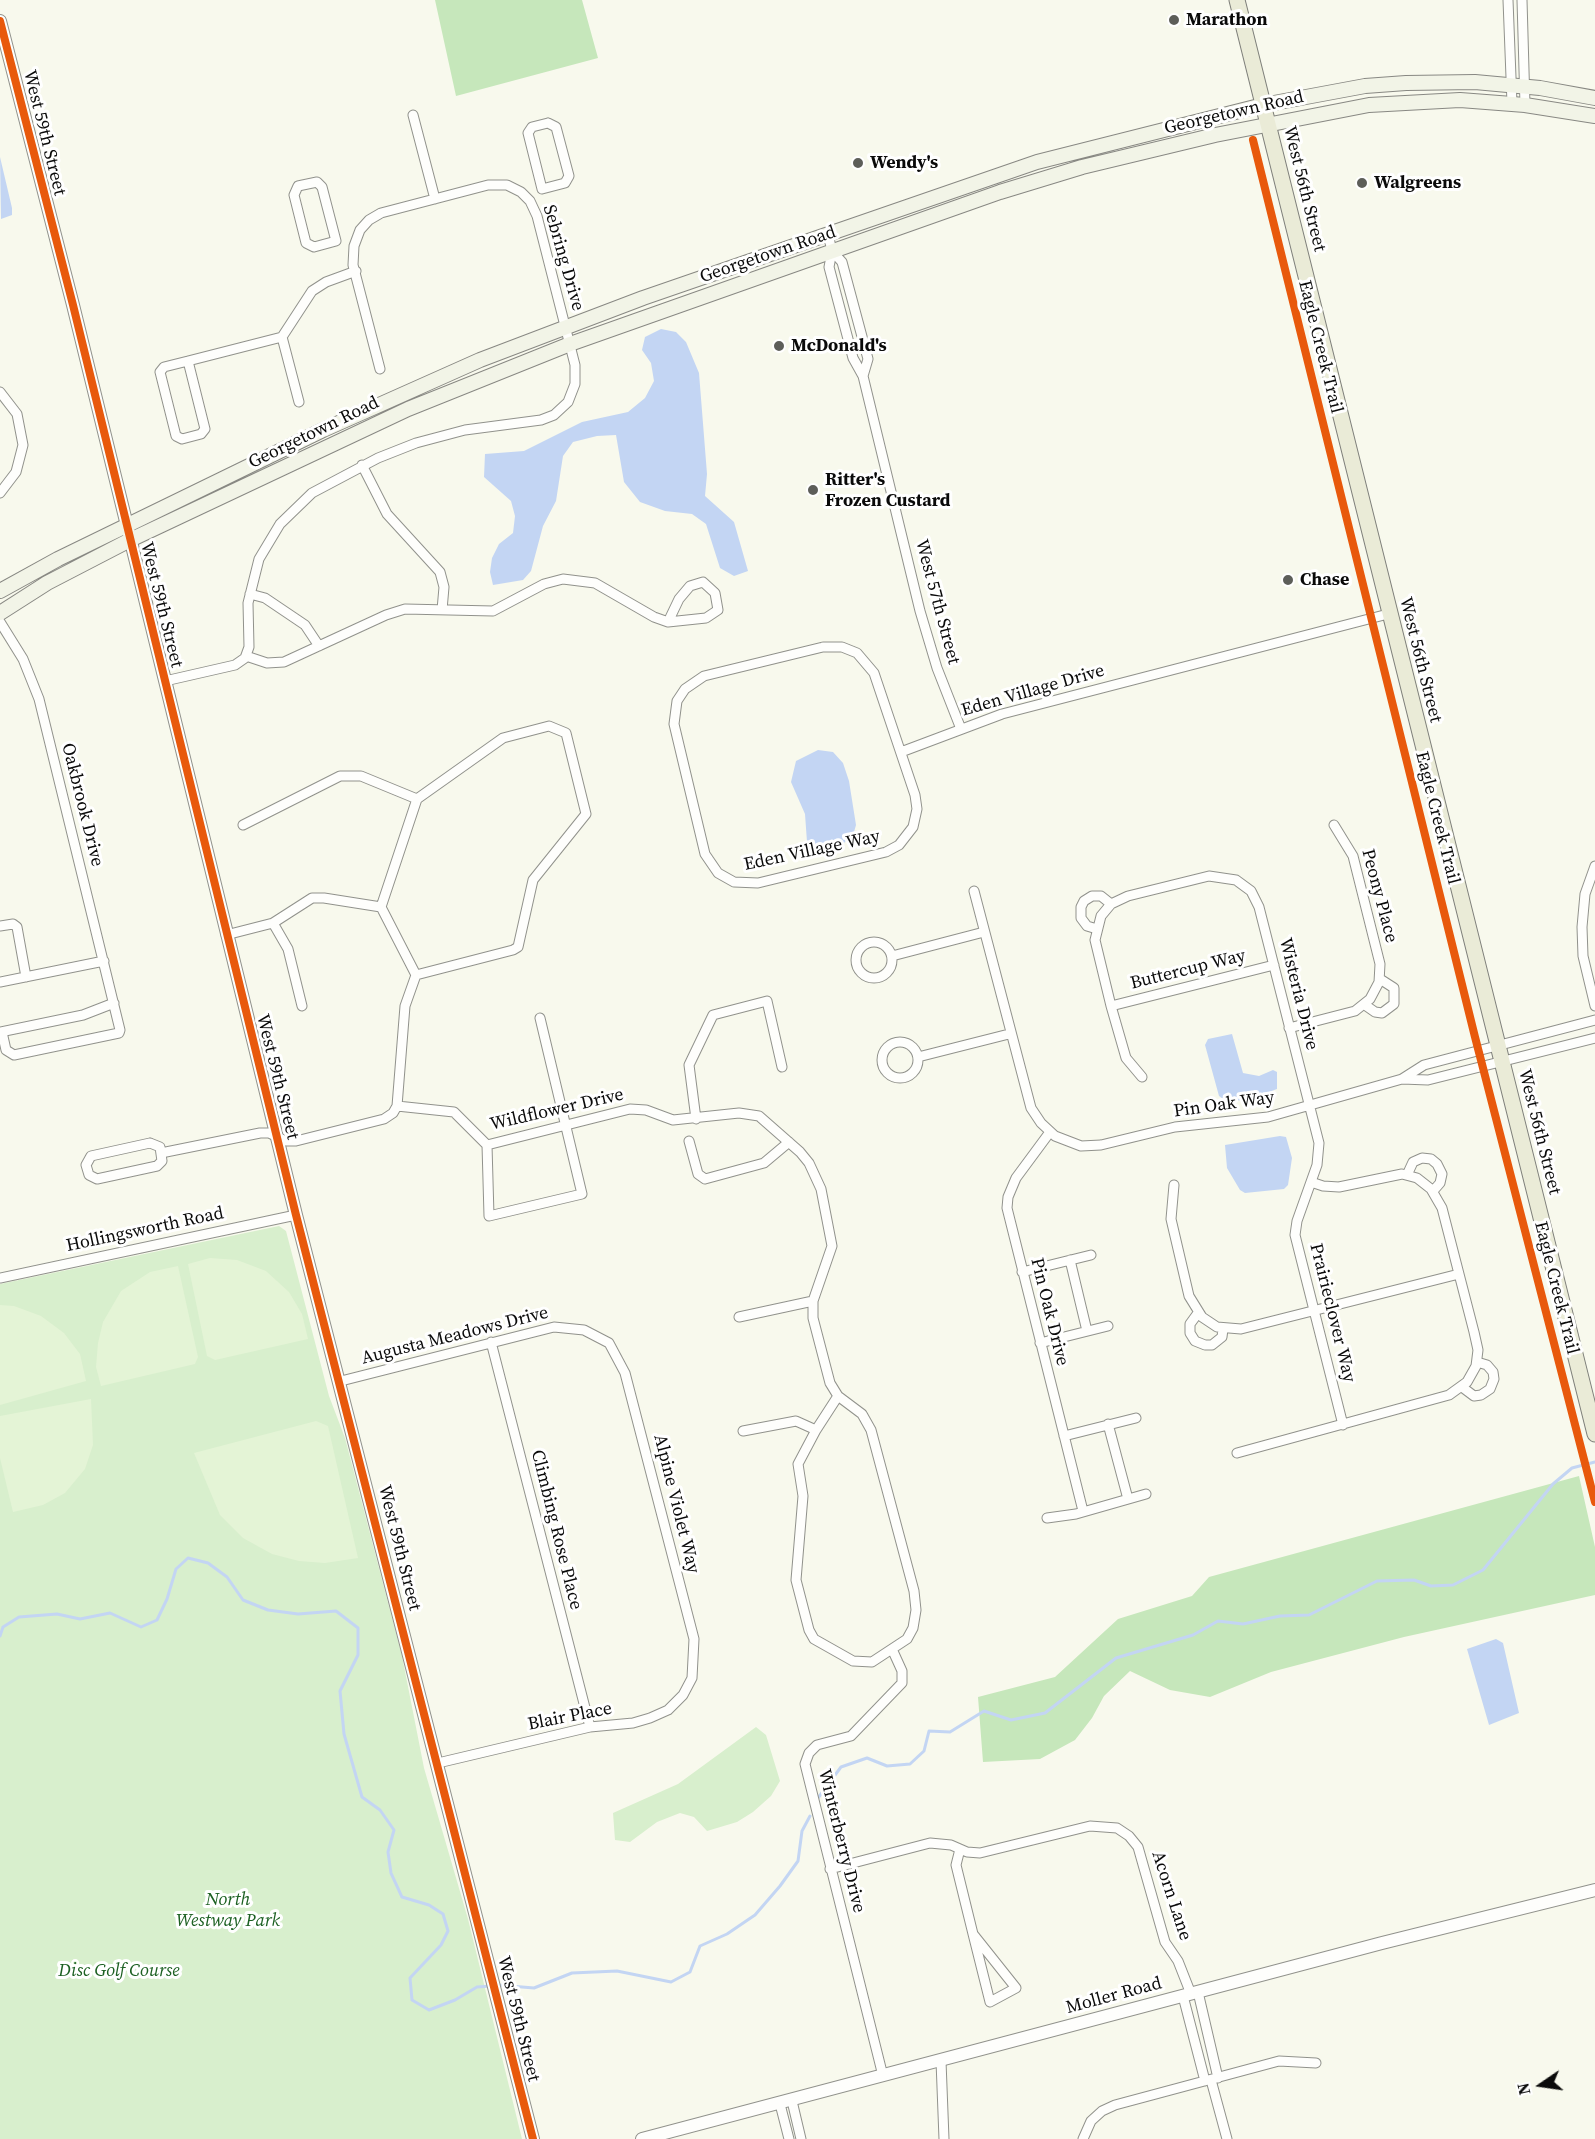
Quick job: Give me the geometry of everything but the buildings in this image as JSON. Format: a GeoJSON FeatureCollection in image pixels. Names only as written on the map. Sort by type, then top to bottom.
{"type":"FeatureCollection","features":[{"type":"Feature","properties":{"kind":"main road","name":"West 56th Street"},"geometry":{"type":"LineString","coordinates":[[1237,0],[1388,614],[1595,1434]]}},
{"type":"Feature","properties":{"kind":"main road","name":"Georgetown Road"},"geometry":{"type":"LineString","coordinates":[[0,591],[126,525],[389,399],[565,326],[1037,162],[1106,142],[1263,105],[1356,88],[1406,83],[1459,82],[1512,85],[1595,98]]}},
{"type":"Feature","properties":{"kind":"main road","name":"Georgetown Road"},"geometry":{"type":"LineString","coordinates":[[0,613],[47,584],[130,540],[408,409],[570,344],[1000,192],[1082,167],[1267,123],[1387,103],[1460,99],[1518,104],[1595,117]]}},
{"type":"Feature","properties":{"kind":"street"},"geometry":{"type":"LineString","coordinates":[[1509,0],[1512,85],[1518,104]]}},
{"type":"Feature","properties":{"kind":"street"},"geometry":{"type":"LineString","coordinates":[[1518,104],[1527,87],[1522,0]]}},
{"type":"Feature","properties":{"kind":"street","name":"West 59th Street"},"geometry":{"type":"LineString","coordinates":[[0,21],[296,1215],[341,1381],[533,2139]]}},
{"type":"Feature","properties":{"kind":"street"},"geometry":{"type":"LineString","coordinates":[[413,115],[435,199]]}},
{"type":"Feature","properties":{"kind":"street","name":"Sebring Drive"},"geometry":{"type":"LineString","coordinates":[[529,200],[543,189],[565,183],[569,176],[556,127],[550,122],[532,127],[528,133],[543,189]]}},
{"type":"Feature","properties":{"kind":"street"},"geometry":{"type":"LineString","coordinates":[[336,241],[322,187],[314,182],[296,188],[294,195],[306,243],[314,247],[336,241],[354,246],[352,256],[380,369]]}},
{"type":"Feature","properties":{"kind":"street","name":"Sebring Drive"},"geometry":{"type":"LineString","coordinates":[[246,656],[249,647],[246,621],[249,594],[265,547],[289,514],[320,488],[362,465],[434,437],[541,420],[554,415],[568,402],[575,384],[570,344],[537,216],[529,200],[513,187],[496,184],[377,215],[360,230],[354,246]]}},
{"type":"Feature","properties":{"kind":"street","name":"West 57th Street"},"geometry":{"type":"LineString","coordinates":[[828,234],[832,251],[829,267],[853,358],[863,376],[928,641],[961,729]]}},
{"type":"Feature","properties":{"kind":"street","name":"West 57th Street"},"geometry":{"type":"LineString","coordinates":[[832,251],[842,262],[868,359],[863,376]]}},
{"type":"Feature","properties":{"kind":"street"},"geometry":{"type":"LineString","coordinates":[[188,361],[205,429],[201,434],[182,439],[176,436],[160,372],[164,367],[282,337],[312,291],[323,284],[356,271]]}},
{"type":"Feature","properties":{"kind":"street"},"geometry":{"type":"LineString","coordinates":[[282,337],[299,402]]}},
{"type":"Feature","properties":{"kind":"street"},"geometry":{"type":"LineString","coordinates":[[0,392],[17,414],[24,445],[18,467],[10,483],[0,493]]}},
{"type":"Feature","properties":{"kind":"street"},"geometry":{"type":"LineString","coordinates":[[362,465],[387,514],[440,572],[444,587],[442,610]]}},
{"type":"Feature","properties":{"kind":"street"},"geometry":{"type":"LineString","coordinates":[[165,681],[235,665],[246,656],[263,663],[276,663],[320,646],[391,613],[414,608],[490,612],[544,584],[572,578],[599,585],[641,610],[668,622],[706,618],[718,610],[715,593],[703,582],[690,586],[679,600],[668,622]]}},
{"type":"Feature","properties":{"kind":"street"},"geometry":{"type":"LineString","coordinates":[[249,594],[265,598],[305,625],[320,646]]}},
{"type":"Feature","properties":{"kind":"street","name":"Eden Village Drive"},"geometry":{"type":"LineString","coordinates":[[901,752],[1028,706],[1388,614]]}},
{"type":"Feature","properties":{"kind":"street","name":"Oakbrook Drive"},"geometry":{"type":"LineString","coordinates":[[0,622],[23,659],[39,699],[104,961],[119,1033],[12,1055],[6,1050],[1,1032]]}},
{"type":"Feature","properties":{"kind":"street","name":"Eden Village Way"},"geometry":{"type":"LineString","coordinates":[[837,646],[850,650],[869,664],[901,752],[917,809],[914,827],[899,845],[882,853],[758,883],[744,884],[730,881],[718,873],[709,862],[690,793],[674,719],[677,701],[695,680],[709,674],[823,647],[837,646]]}},
{"type":"Feature","properties":{"kind":"street"},"geometry":{"type":"LineString","coordinates":[[161,1153],[260,1133],[296,1141],[384,1119],[393,1113],[397,1106],[405,1006],[416,975],[381,907],[417,798],[503,738],[549,726],[566,733],[586,814],[533,880],[518,946],[513,950],[416,975]]}},
{"type":"Feature","properties":{"kind":"street"},"geometry":{"type":"LineString","coordinates":[[243,825],[342,776],[361,776],[417,798]]}},
{"type":"Feature","properties":{"kind":"street","name":"Peony Place"},"geometry":{"type":"LineString","coordinates":[[1289,1028],[1346,1014],[1365,1005],[1375,1012],[1382,1013],[1394,1004],[1394,988],[1380,979],[1380,964],[1353,856],[1334,825]]}},
{"type":"Feature","properties":{"kind":"street"},"geometry":{"type":"LineString","coordinates":[[1595,866],[1585,894],[1582,927],[1583,956],[1595,1006]]}},
{"type":"Feature","properties":{"kind":"street","name":"Wisteria Drive"},"geometry":{"type":"LineString","coordinates":[[1111,904],[1128,896],[1209,876],[1232,878],[1251,891],[1259,907],[1309,1107]]}},
{"type":"Feature","properties":{"kind":"street"},"geometry":{"type":"LineString","coordinates":[[974,891],[1030,1108],[1050,1132]]}},
{"type":"Feature","properties":{"kind":"street"},"geometry":{"type":"LineString","coordinates":[[1096,929],[1087,926],[1081,918],[1081,909],[1084,902],[1092,896],[1101,896],[1111,904],[1102,915],[1096,929],[1095,940],[1126,1058],[1142,1077]]}},
{"type":"Feature","properties":{"kind":"street"},"geometry":{"type":"LineString","coordinates":[[226,934],[273,923],[312,898],[328,898],[381,907]]}},
{"type":"Feature","properties":{"kind":"street"},"geometry":{"type":"LineString","coordinates":[[273,923],[288,950],[302,1006]]}},
{"type":"Feature","properties":{"kind":"street"},"geometry":{"type":"LineString","coordinates":[[0,926],[11,924],[16,927],[26,977]]}},
{"type":"Feature","properties":{"kind":"street"},"geometry":{"type":"LineString","coordinates":[[892,956],[984,932]]}},
{"type":"Feature","properties":{"kind":"street"},"geometry":{"type":"LineString","coordinates":[[874,941],[888,947],[892,956],[890,969],[877,977],[862,973],[856,959],[863,945],[874,941]]}},
{"type":"Feature","properties":{"kind":"street"},"geometry":{"type":"LineString","coordinates":[[0,982],[104,961]]}},
{"type":"Feature","properties":{"kind":"street","name":"Buttercup Way"},"geometry":{"type":"LineString","coordinates":[[1111,1006],[1274,966]]}},
{"type":"Feature","properties":{"kind":"street"},"geometry":{"type":"LineString","coordinates":[[1365,1005],[1373,995],[1380,979]]}},
{"type":"Feature","properties":{"kind":"street"},"geometry":{"type":"LineString","coordinates":[[696,1119],[689,1065],[713,1015],[768,1001],[782,1067]]}},
{"type":"Feature","properties":{"kind":"street"},"geometry":{"type":"LineString","coordinates":[[1,1032],[83,1015],[114,1003]]}},
{"type":"Feature","properties":{"kind":"street"},"geometry":{"type":"LineString","coordinates":[[487,1145],[489,1216],[581,1193],[540,1018]]}},
{"type":"Feature","properties":{"kind":"street","name":"Pin Oak Way"},"geometry":{"type":"LineString","coordinates":[[1050,1132],[1067,1142],[1096,1146],[1175,1127],[1257,1119],[1309,1107],[1402,1079],[1424,1065],[1595,1020]]}},
{"type":"Feature","properties":{"kind":"street"},"geometry":{"type":"LineString","coordinates":[[918,1057],[1010,1034]]}},
{"type":"Feature","properties":{"kind":"street","name":"Pin Oak Way"},"geometry":{"type":"LineString","coordinates":[[1402,1079],[1428,1080],[1595,1038]]}},
{"type":"Feature","properties":{"kind":"street","name":"Wildflower Drive"},"geometry":{"type":"LineString","coordinates":[[397,1106],[454,1112],[487,1145],[630,1108],[646,1110],[673,1120],[735,1113],[751,1114],[766,1120],[809,1163],[816,1176],[831,1233],[831,1248],[813,1300]]}},
{"type":"Feature","properties":{"kind":"street","name":"Prairieclover Way"},"geometry":{"type":"LineString","coordinates":[[1309,1107],[1319,1149],[1317,1165],[1297,1221],[1295,1235],[1342,1425]]}},
{"type":"Feature","properties":{"kind":"street","name":"Pin Oak Drive"},"geometry":{"type":"LineString","coordinates":[[1050,1132],[1016,1178],[1008,1197],[1008,1216],[1083,1511]]}},
{"type":"Feature","properties":{"kind":"street"},"geometry":{"type":"LineString","coordinates":[[689,1141],[698,1174],[705,1179],[765,1163],[789,1142]]}},
{"type":"Feature","properties":{"kind":"street"},"geometry":{"type":"LineString","coordinates":[[150,1143],[158,1145],[161,1153],[162,1161],[157,1166],[97,1179],[90,1177],[86,1165],[92,1155],[150,1143]]}},
{"type":"Feature","properties":{"kind":"street"},"geometry":{"type":"LineString","coordinates":[[1407,1175],[1409,1167],[1415,1161],[1431,1159],[1437,1164],[1442,1174],[1440,1183],[1433,1191]]}},
{"type":"Feature","properties":{"kind":"street"},"geometry":{"type":"LineString","coordinates":[[1237,1453],[1449,1395],[1462,1387],[1473,1374],[1477,1362],[1478,1350],[1474,1332],[1442,1208],[1425,1182],[1407,1175],[1390,1175],[1339,1187],[1323,1186],[1311,1182]]}},
{"type":"Feature","properties":{"kind":"street"},"geometry":{"type":"LineString","coordinates":[[1174,1185],[1171,1219],[1189,1296],[1198,1313],[1210,1324],[1223,1329],[1241,1329],[1459,1274]]}},
{"type":"Feature","properties":{"kind":"street","name":"Hollingsworth Road"},"geometry":{"type":"LineString","coordinates":[[0,1278],[296,1215]]}},
{"type":"Feature","properties":{"kind":"street"},"geometry":{"type":"LineString","coordinates":[[1022,1272],[1091,1255]]}},
{"type":"Feature","properties":{"kind":"street"},"geometry":{"type":"LineString","coordinates":[[1070,1260],[1087,1331]]}},
{"type":"Feature","properties":{"kind":"street"},"geometry":{"type":"LineString","coordinates":[[739,1317],[813,1300],[815,1327],[830,1383],[838,1396],[858,1411],[871,1430],[916,1596],[913,1628],[907,1639],[872,1662],[858,1662],[814,1639],[809,1630],[796,1580],[803,1496],[798,1466],[802,1451],[838,1396]]}},
{"type":"Feature","properties":{"kind":"street"},"geometry":{"type":"LineString","coordinates":[[1198,1313],[1192,1320],[1190,1333],[1195,1341],[1205,1346],[1218,1342],[1223,1329]]}},
{"type":"Feature","properties":{"kind":"street"},"geometry":{"type":"LineString","coordinates":[[1040,1343],[1108,1326]]}},
{"type":"Feature","properties":{"kind":"street","name":"Augusta Meadows Drive"},"geometry":{"type":"LineString","coordinates":[[341,1381],[554,1327],[584,1330],[609,1343]]}},
{"type":"Feature","properties":{"kind":"street","name":"Climbing Rose Place"},"geometry":{"type":"LineString","coordinates":[[491,1342],[590,1727]]}},
{"type":"Feature","properties":{"kind":"street","name":"Alpine Violet Way"},"geometry":{"type":"LineString","coordinates":[[609,1343],[625,1373],[694,1639],[692,1678]]}},
{"type":"Feature","properties":{"kind":"street"},"geometry":{"type":"LineString","coordinates":[[1462,1387],[1474,1396],[1481,1395],[1490,1389],[1494,1379],[1492,1372],[1487,1365],[1477,1362]]}},
{"type":"Feature","properties":{"kind":"street"},"geometry":{"type":"LineString","coordinates":[[1064,1436],[1136,1418]]}},
{"type":"Feature","properties":{"kind":"street"},"geometry":{"type":"LineString","coordinates":[[743,1431],[796,1421],[816,1430]]}},
{"type":"Feature","properties":{"kind":"street"},"geometry":{"type":"LineString","coordinates":[[1108,1424],[1128,1499]]}},
{"type":"Feature","properties":{"kind":"street"},"geometry":{"type":"LineString","coordinates":[[1047,1518],[1146,1494]]}},
{"type":"Feature","properties":{"kind":"street","name":"Winterberry Drive"},"geometry":{"type":"LineString","coordinates":[[883,2076],[805,1768],[806,1760],[817,1745],[851,1736],[902,1683],[902,1671],[892,1649]]}},
{"type":"Feature","properties":{"kind":"street","name":"Blair Place"},"geometry":{"type":"LineString","coordinates":[[438,1763],[590,1727],[633,1723],[651,1718],[668,1710],[683,1695],[692,1678]]}},
{"type":"Feature","properties":{"kind":"street","name":"Acorn Lane"},"geometry":{"type":"LineString","coordinates":[[960,1849],[975,1853],[986,1852],[1103,1825],[1125,1833],[1138,1847],[1165,1942],[1178,1961],[1190,1994]]}},
{"type":"Feature","properties":{"kind":"street"},"geometry":{"type":"LineString","coordinates":[[830,1869],[930,1844],[944,1843],[960,1849],[956,1865],[987,1991],[990,2002],[1016,1988],[973,1934]]}},
{"type":"Feature","properties":{"kind":"street","name":"Moller Road"},"geometry":{"type":"LineString","coordinates":[[642,2139],[1595,1890]]}},
{"type":"Feature","properties":{"kind":"street"},"geometry":{"type":"LineString","coordinates":[[1190,1994],[1211,2080]]}},
{"type":"Feature","properties":{"kind":"street"},"geometry":{"type":"LineString","coordinates":[[1190,1994],[1227,2139]]}},
{"type":"Feature","properties":{"kind":"street"},"geometry":{"type":"LineString","coordinates":[[1083,2139],[1091,2121],[1106,2109],[1279,2061],[1299,2060],[1316,2063]]}},
{"type":"Feature","properties":{"kind":"street"},"geometry":{"type":"LineString","coordinates":[[941,2061],[944,2139]]}},
{"type":"Feature","properties":{"kind":"street"},"geometry":{"type":"LineString","coordinates":[[786,2102],[789,2139]]}},
{"type":"Feature","properties":{"kind":"street"},"geometry":{"type":"LineString","coordinates":[[786,2102],[801,2139]]}},
{"type":"Feature","properties":{"kind":"green space"},"geometry":{"type":"Polygon","coordinates":[[[435,0],[582,0],[598,58],[456,96],[435,0]]]}},
{"type":"Feature","properties":{"kind":"green space","name":"North Westway Park"},"geometry":{"type":"Polygon","coordinates":[[[279,1226],[286,1231],[329,1396],[345,1438],[402,1656],[424,1768],[468,1919],[522,2139],[0,2139],[0,1284],[279,1226]]]}},
{"type":"Feature","properties":{"kind":"green space"},"geometry":{"type":"Polygon","coordinates":[[[210,1258],[237,1260],[266,1271],[289,1292],[302,1314],[308,1339],[215,1360],[207,1356],[188,1264],[210,1258]]]}},
{"type":"Feature","properties":{"kind":"green space"},"geometry":{"type":"Polygon","coordinates":[[[178,1266],[198,1357],[195,1364],[101,1386],[96,1367],[98,1343],[103,1322],[121,1291],[150,1272],[178,1266]]]}},
{"type":"Feature","properties":{"kind":"green space"},"geometry":{"type":"Polygon","coordinates":[[[0,1305],[14,1306],[41,1316],[64,1333],[80,1354],[86,1381],[0,1405],[0,1305]]]}},
{"type":"Feature","properties":{"kind":"green space"},"geometry":{"type":"Polygon","coordinates":[[[91,1399],[93,1445],[85,1469],[65,1493],[43,1505],[13,1512],[0,1458],[0,1416],[91,1399]]]}},
{"type":"Feature","properties":{"kind":"green space"},"geometry":{"type":"Polygon","coordinates":[[[316,1421],[328,1426],[358,1558],[325,1563],[299,1561],[272,1554],[243,1538],[220,1515],[194,1453],[316,1421]]]}},
{"type":"Feature","properties":{"kind":"green space"},"geometry":{"type":"Polygon","coordinates":[[[1579,1476],[1595,1547],[1595,1595],[1404,1637],[1271,1672],[1210,1697],[1170,1690],[1130,1671],[1104,1696],[1092,1718],[1075,1740],[1040,1759],[983,1762],[978,1697],[1055,1677],[1118,1619],[1192,1596],[1209,1577],[1579,1476]]]}},
{"type":"Feature","properties":{"kind":"green space"},"geometry":{"type":"Polygon","coordinates":[[[756,1727],[766,1735],[780,1781],[771,1796],[753,1812],[737,1822],[707,1831],[694,1817],[680,1813],[657,1822],[630,1842],[615,1840],[613,1813],[678,1784],[756,1727]]]}},
{"type":"Feature","properties":{"kind":"water"},"geometry":{"type":"Polygon","coordinates":[[[0,157],[12,208],[12,215],[1,219],[0,157]]]}},
{"type":"Feature","properties":{"kind":"water"},"geometry":{"type":"Polygon","coordinates":[[[661,329],[676,332],[686,342],[699,373],[707,474],[705,496],[734,522],[748,571],[734,576],[720,568],[706,524],[692,514],[665,511],[640,502],[624,482],[616,435],[597,436],[573,442],[563,456],[556,501],[543,526],[531,571],[523,580],[493,585],[490,572],[492,558],[499,544],[513,533],[515,516],[511,501],[484,477],[485,454],[524,451],[582,422],[628,412],[645,398],[654,381],[651,363],[642,350],[645,337],[661,329]]]}},
{"type":"Feature","properties":{"kind":"water"},"geometry":{"type":"Polygon","coordinates":[[[818,750],[833,752],[843,763],[849,781],[856,825],[854,832],[844,843],[820,852],[811,848],[807,842],[805,814],[791,782],[796,761],[818,750]]]}},
{"type":"Feature","properties":{"kind":"water"},"geometry":{"type":"Polygon","coordinates":[[[1232,1034],[1243,1073],[1259,1076],[1273,1070],[1277,1072],[1277,1089],[1247,1100],[1226,1101],[1219,1096],[1205,1045],[1208,1039],[1232,1034]]]}},
{"type":"Feature","properties":{"kind":"water"},"geometry":{"type":"Polygon","coordinates":[[[1286,1137],[1292,1158],[1288,1185],[1284,1189],[1245,1193],[1240,1190],[1227,1168],[1225,1145],[1286,1137]]]}},
{"type":"Feature","properties":{"kind":"water"},"geometry":{"type":"Polygon","coordinates":[[[1496,1639],[1503,1643],[1519,1713],[1489,1725],[1467,1649],[1496,1639]]]}},
{"type":"Feature","properties":{"kind":"waterway"},"geometry":{"type":"LineString","coordinates":[[818,1798],[841,1767],[867,1758],[887,1766],[910,1764],[924,1751],[929,1731],[950,1732],[984,1711],[1011,1720],[1045,1713],[1116,1658],[1193,1635],[1218,1621],[1243,1624],[1280,1616],[1309,1615],[1377,1581],[1414,1580],[1431,1586],[1453,1585],[1483,1570],[1553,1484],[1572,1468],[1595,1462]]}},
{"type":"Feature","properties":{"kind":"waterway"},"geometry":{"type":"LineString","coordinates":[[0,1636],[3,1627],[19,1617],[57,1614],[80,1619],[110,1613],[141,1627],[157,1620],[167,1599],[176,1569],[188,1558],[208,1563],[227,1577],[243,1600],[268,1610],[298,1614],[336,1611],[358,1628],[358,1655],[340,1691],[344,1734],[362,1797],[380,1810],[394,1830],[388,1852],[391,1873],[402,1897],[429,1905],[443,1914],[448,1931],[441,1945],[410,1978],[412,2000],[429,2010],[455,2000],[477,1987],[491,1986]]}},
{"type":"Feature","properties":{"kind":"waterway"},"geometry":{"type":"LineString","coordinates":[[498,1985],[534,1988],[572,1973],[617,1971],[671,1982],[690,1972],[700,1946],[727,1934],[755,1915],[780,1886],[798,1861],[802,1831],[810,1816]]}},
{"type":"Feature","properties":{"kind":"cycle path"},"geometry":{"type":"LineString","coordinates":[[0,21],[73,305],[296,1215],[533,2139]]}},
{"type":"Feature","properties":{"kind":"cycle path","name":"Eagle Creek Trail"},"geometry":{"type":"LineString","coordinates":[[1253,140],[1475,1037],[1595,1502]]}},
{"type":"Feature","properties":{"kind":"place","name":"Marathon"},"geometry":{"type":"Point","coordinates":[1174,20]}},
{"type":"Feature","properties":{"kind":"place","name":"Wendy's"},"geometry":{"type":"Point","coordinates":[858,163]}},
{"type":"Feature","properties":{"kind":"place","name":"Walgreens"},"geometry":{"type":"Point","coordinates":[1362,183]}},
{"type":"Feature","properties":{"kind":"place","name":"McDonald's"},"geometry":{"type":"Point","coordinates":[779,346]}},
{"type":"Feature","properties":{"kind":"place","name":"Ritter's Frozen Custard"},"geometry":{"type":"Point","coordinates":[813,490]}},
{"type":"Feature","properties":{"kind":"place","name":"Chase"},"geometry":{"type":"Point","coordinates":[1288,580]}},
{"type":"Feature","properties":{"kind":"park label","name":"Disc Golf Course"},"geometry":{"type":"Point","coordinates":[119,1971]}}]}
